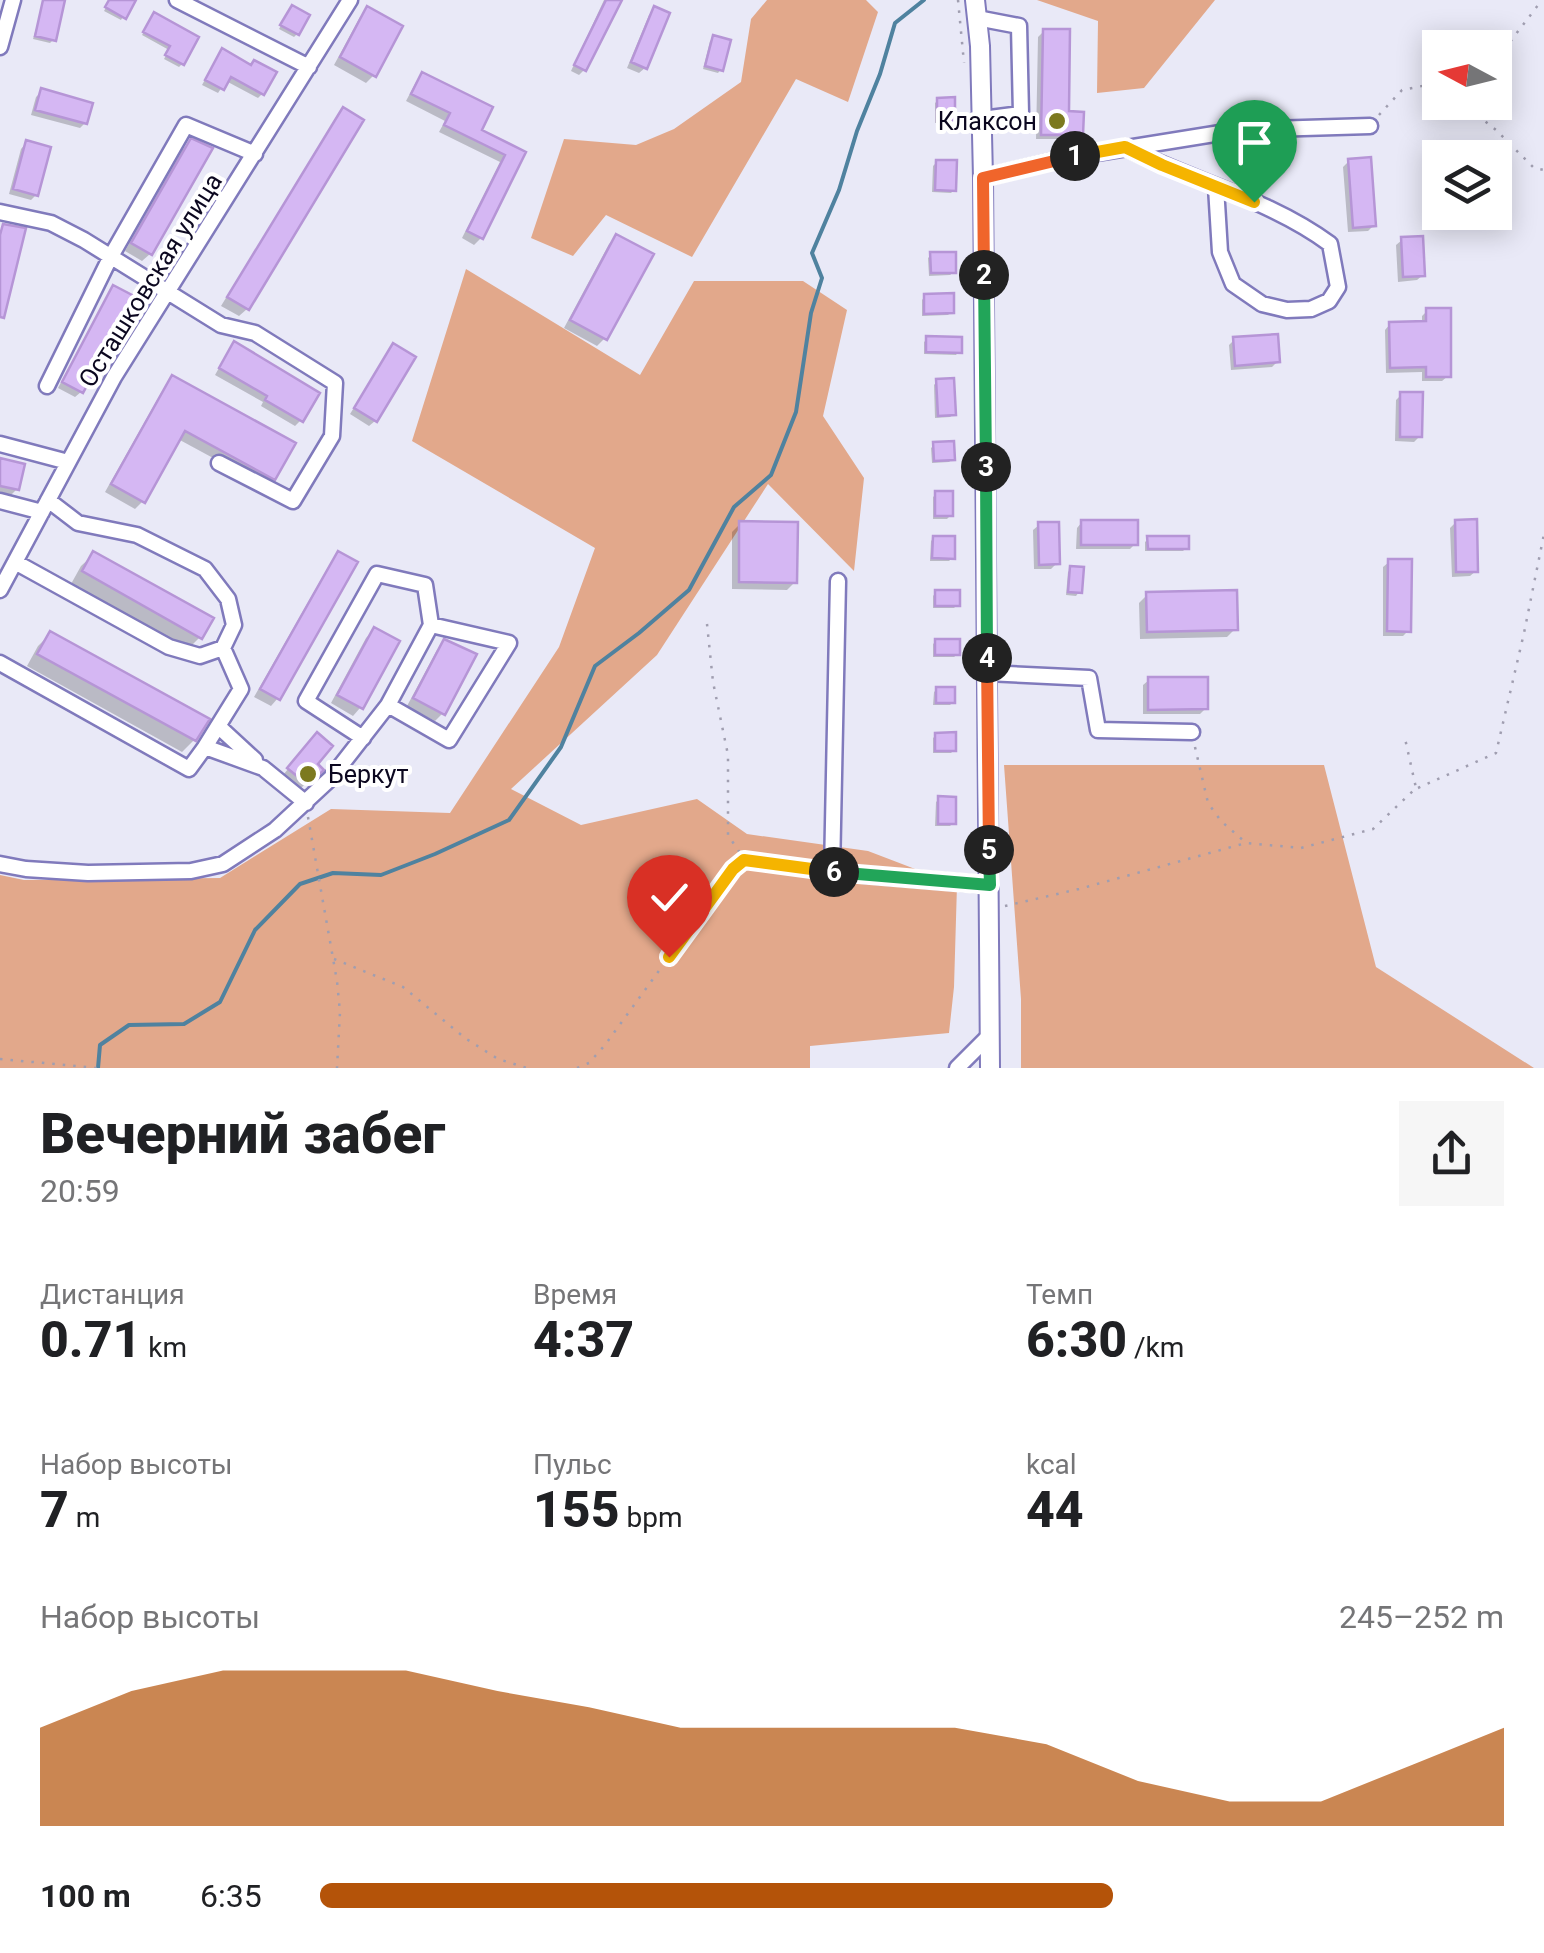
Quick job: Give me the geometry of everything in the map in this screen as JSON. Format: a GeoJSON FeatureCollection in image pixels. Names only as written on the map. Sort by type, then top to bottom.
{"type":"FeatureCollection","features":[{"type":"Feature","properties":{"kind":"main road"},"geometry":{"type":"LineString","coordinates":[[976,9],[983,178],[990,1068]]}},
{"type":"Feature","properties":{"kind":"street"},"geometry":{"type":"LineString","coordinates":[[0,46],[13,0]]}},
{"type":"Feature","properties":{"kind":"street"},"geometry":{"type":"LineString","coordinates":[[177,0],[309,67]]}},
{"type":"Feature","properties":{"kind":"street","name":"Осташковская улица"},"geometry":{"type":"LineString","coordinates":[[0,590],[114,377],[350,0]]}},
{"type":"Feature","properties":{"kind":"street"},"geometry":{"type":"LineString","coordinates":[[976,9],[1019,26],[1021,114],[982,119]]}},
{"type":"Feature","properties":{"kind":"street"},"geometry":{"type":"LineString","coordinates":[[47,386],[110,258],[186,125],[255,154]]}},
{"type":"Feature","properties":{"kind":"street"},"geometry":{"type":"LineString","coordinates":[[983,178],[1065,158],[1240,130],[1370,126]]}},
{"type":"Feature","properties":{"kind":"street"},"geometry":{"type":"LineString","coordinates":[[1125,147],[1308,227],[1330,244],[1338,287],[1328,301],[1310,309],[1287,310],[1262,304],[1233,284],[1220,252],[1216,187]]}},
{"type":"Feature","properties":{"kind":"street"},"geometry":{"type":"LineString","coordinates":[[0,212],[50,224],[84,240],[221,325],[255,333],[335,383],[332,436],[293,501],[219,463]]}},
{"type":"Feature","properties":{"kind":"street"},"geometry":{"type":"LineString","coordinates":[[0,444],[68,462]]}},
{"type":"Feature","properties":{"kind":"street"},"geometry":{"type":"LineString","coordinates":[[0,500],[45,506],[78,523],[137,535],[205,569],[228,600],[234,625],[222,648],[200,656],[168,647],[15,562]]}},
{"type":"Feature","properties":{"kind":"street"},"geometry":{"type":"LineString","coordinates":[[0,864],[88,873],[191,871],[224,864],[275,830],[306,803],[331,778],[363,738],[388,705],[431,625],[425,585],[377,574],[306,701],[363,738]]}},
{"type":"Feature","properties":{"kind":"street"},"geometry":{"type":"LineString","coordinates":[[838,581],[832,872],[990,885]]}},
{"type":"Feature","properties":{"kind":"street"},"geometry":{"type":"LineString","coordinates":[[388,705],[449,740],[509,644],[431,625]]}},
{"type":"Feature","properties":{"kind":"street"},"geometry":{"type":"LineString","coordinates":[[0,664],[189,770],[240,689],[222,648]]}},
{"type":"Feature","properties":{"kind":"street"},"geometry":{"type":"LineString","coordinates":[[988,674],[1089,678],[1098,730],[1192,732]]}},
{"type":"Feature","properties":{"kind":"street"},"geometry":{"type":"LineString","coordinates":[[218,726],[306,803]]}},
{"type":"Feature","properties":{"kind":"street"},"geometry":{"type":"LineString","coordinates":[[205,746],[263,768]]}},
{"type":"Feature","properties":{"kind":"street"},"geometry":{"type":"LineString","coordinates":[[957,1068],[990,1035]]}},
{"type":"Feature","properties":{"kind":"path"},"geometry":{"type":"LineString","coordinates":[[1512,39],[1542,0]]}},
{"type":"Feature","properties":{"kind":"path"},"geometry":{"type":"LineString","coordinates":[[1370,126],[1402,90],[1422,86]]}},
{"type":"Feature","properties":{"kind":"path"},"geometry":{"type":"LineString","coordinates":[[1484,120],[1534,168],[1544,170]]}},
{"type":"Feature","properties":{"kind":"path"},"geometry":{"type":"LineString","coordinates":[[989,910],[1079,890],[1246,843],[1301,848],[1374,830],[1416,788],[1496,753],[1544,534]]}},
{"type":"Feature","properties":{"kind":"path"},"geometry":{"type":"LineString","coordinates":[[707,624],[713,682],[728,755],[728,835],[744,860]]}},
{"type":"Feature","properties":{"kind":"path"},"geometry":{"type":"LineString","coordinates":[[1192,732],[1208,804],[1246,843]]}},
{"type":"Feature","properties":{"kind":"path"},"geometry":{"type":"LineString","coordinates":[[1404,734],[1416,788]]}},
{"type":"Feature","properties":{"kind":"path"},"geometry":{"type":"LineString","coordinates":[[306,803],[340,1012],[337,1068]]}},
{"type":"Feature","properties":{"kind":"path"},"geometry":{"type":"LineString","coordinates":[[577,1068],[589,1063],[606,1045],[733,869],[744,860],[832,872]]}},
{"type":"Feature","properties":{"kind":"path"},"geometry":{"type":"LineString","coordinates":[[333,958],[403,987],[465,1038],[498,1059],[527,1068]]}},
{"type":"Feature","properties":{"kind":"path"},"geometry":{"type":"LineString","coordinates":[[0,1059],[98,1068]]}},
{"type":"Feature","properties":{"kind":"shaded area"},"geometry":{"type":"Polygon","coordinates":[[[767,0],[866,0],[878,12],[848,102],[796,79],[692,257],[606,215],[573,256],[531,238],[564,139],[636,145],[674,129],[741,82],[751,19],[767,0]]]}},
{"type":"Feature","properties":{"kind":"shaded area"},"geometry":{"type":"Polygon","coordinates":[[[1037,0],[1215,0],[1144,88],[1097,93],[1098,21],[1037,0]]]}},
{"type":"Feature","properties":{"kind":"shaded area"},"geometry":{"type":"Polygon","coordinates":[[[466,269],[640,375],[694,281],[803,281],[847,310],[823,416],[864,478],[854,571],[768,484],[657,655],[511,789],[581,825],[697,799],[747,834],[868,851],[957,885],[949,1033],[810,1046],[810,1068],[0,1068],[0,875],[24,880],[220,878],[331,809],[450,813],[559,647],[595,548],[412,441],[466,269]]]}},
{"type":"Feature","properties":{"kind":"shaded area"},"geometry":{"type":"Polygon","coordinates":[[[1004,765],[1324,765],[1376,967],[1534,1068],[1021,1068],[1021,999],[1004,765]]]}},
{"type":"Feature","properties":{"kind":"building"},"geometry":{"type":"Polygon","coordinates":[[[43,0],[65,0],[56,41],[35,36],[43,0]]]}},
{"type":"Feature","properties":{"kind":"building"},"geometry":{"type":"Polygon","coordinates":[[[109,0],[136,0],[126,19],[105,7],[109,0]]]}},
{"type":"Feature","properties":{"kind":"building"},"geometry":{"type":"Polygon","coordinates":[[[606,0],[622,0],[586,71],[574,65],[606,0]]]}},
{"type":"Feature","properties":{"kind":"building"},"geometry":{"type":"Polygon","coordinates":[[[292,5],[310,15],[299,35],[280,25],[292,5]]]}},
{"type":"Feature","properties":{"kind":"building"},"geometry":{"type":"Polygon","coordinates":[[[367,6],[403,26],[376,77],[340,57],[367,6]]]}},
{"type":"Feature","properties":{"kind":"building"},"geometry":{"type":"Polygon","coordinates":[[[654,6],[670,13],[647,69],[631,62],[654,6]]]}},
{"type":"Feature","properties":{"kind":"building"},"geometry":{"type":"Polygon","coordinates":[[[154,12],[199,37],[184,65],[165,55],[170,46],[143,32],[154,12]]]}},
{"type":"Feature","properties":{"kind":"building"},"geometry":{"type":"Polygon","coordinates":[[[1043,29],[1070,29],[1069,111],[1084,112],[1083,135],[1041,135],[1043,29]]]}},
{"type":"Feature","properties":{"kind":"building"},"geometry":{"type":"Polygon","coordinates":[[[713,35],[731,40],[723,71],[705,66],[713,35]]]}},
{"type":"Feature","properties":{"kind":"building"},"geometry":{"type":"Polygon","coordinates":[[[222,48],[251,65],[254,60],[277,72],[264,95],[231,77],[224,90],[205,80],[222,48]]]}},
{"type":"Feature","properties":{"kind":"building"},"geometry":{"type":"Polygon","coordinates":[[[422,72],[493,107],[482,130],[526,152],[483,239],[467,231],[505,155],[444,125],[450,113],[411,94],[422,72]]]}},
{"type":"Feature","properties":{"kind":"building"},"geometry":{"type":"Polygon","coordinates":[[[41,88],[93,103],[87,124],[35,110],[41,88]]]}},
{"type":"Feature","properties":{"kind":"building"},"geometry":{"type":"Polygon","coordinates":[[[955,97],[955,120],[937,121],[937,98],[955,97]]]}},
{"type":"Feature","properties":{"kind":"building"},"geometry":{"type":"Polygon","coordinates":[[[343,107],[364,120],[249,310],[227,297],[343,107]]]}},
{"type":"Feature","properties":{"kind":"building"},"geometry":{"type":"Polygon","coordinates":[[[191,138],[213,148],[152,255],[131,243],[191,138]]]}},
{"type":"Feature","properties":{"kind":"building"},"geometry":{"type":"Polygon","coordinates":[[[26,140],[51,147],[38,196],[13,189],[26,140]]]}},
{"type":"Feature","properties":{"kind":"building"},"geometry":{"type":"Polygon","coordinates":[[[1371,157],[1376,226],[1353,228],[1348,159],[1371,157]]]}},
{"type":"Feature","properties":{"kind":"building"},"geometry":{"type":"Polygon","coordinates":[[[936,160],[957,160],[956,191],[935,190],[936,160]]]}},
{"type":"Feature","properties":{"kind":"building"},"geometry":{"type":"Polygon","coordinates":[[[3,224],[26,228],[4,318],[0,317],[3,224]]]}},
{"type":"Feature","properties":{"kind":"building"},"geometry":{"type":"Polygon","coordinates":[[[616,234],[654,254],[607,340],[570,320],[616,234]]]}},
{"type":"Feature","properties":{"kind":"building"},"geometry":{"type":"Polygon","coordinates":[[[1423,236],[1425,276],[1403,277],[1401,237],[1423,236]]]}},
{"type":"Feature","properties":{"kind":"building"},"geometry":{"type":"Polygon","coordinates":[[[930,252],[956,252],[956,273],[931,273],[930,252]]]}},
{"type":"Feature","properties":{"kind":"building"},"geometry":{"type":"Polygon","coordinates":[[[113,285],[134,296],[83,393],[62,382],[113,285]]]}},
{"type":"Feature","properties":{"kind":"building"},"geometry":{"type":"Polygon","coordinates":[[[954,293],[954,313],[924,314],[924,294],[954,293]]]}},
{"type":"Feature","properties":{"kind":"building"},"geometry":{"type":"Polygon","coordinates":[[[1426,308],[1451,308],[1451,377],[1426,377],[1426,367],[1390,368],[1389,322],[1426,321],[1426,308]]]}},
{"type":"Feature","properties":{"kind":"building"},"geometry":{"type":"Polygon","coordinates":[[[1278,334],[1280,362],[1235,366],[1233,337],[1278,334]]]}},
{"type":"Feature","properties":{"kind":"building"},"geometry":{"type":"Polygon","coordinates":[[[926,336],[962,337],[962,353],[926,352],[926,336]]]}},
{"type":"Feature","properties":{"kind":"building"},"geometry":{"type":"Polygon","coordinates":[[[234,341],[320,393],[303,422],[219,368],[234,341]]]}},
{"type":"Feature","properties":{"kind":"building"},"geometry":{"type":"Polygon","coordinates":[[[393,343],[416,357],[377,422],[354,408],[393,343]]]}},
{"type":"Feature","properties":{"kind":"building"},"geometry":{"type":"Polygon","coordinates":[[[172,375],[296,443],[275,480],[185,431],[145,503],[111,484],[172,375]]]}},
{"type":"Feature","properties":{"kind":"building"},"geometry":{"type":"Polygon","coordinates":[[[954,378],[956,415],[938,416],[936,379],[954,378]]]}},
{"type":"Feature","properties":{"kind":"building"},"geometry":{"type":"Polygon","coordinates":[[[1400,392],[1423,392],[1422,437],[1400,437],[1400,392]]]}},
{"type":"Feature","properties":{"kind":"building"},"geometry":{"type":"Polygon","coordinates":[[[954,441],[955,460],[934,461],[933,442],[954,441]]]}},
{"type":"Feature","properties":{"kind":"building"},"geometry":{"type":"Polygon","coordinates":[[[0,458],[25,464],[19,490],[0,486],[0,458]]]}},
{"type":"Feature","properties":{"kind":"building"},"geometry":{"type":"Polygon","coordinates":[[[935,491],[953,491],[953,516],[935,516],[935,491]]]}},
{"type":"Feature","properties":{"kind":"building"},"geometry":{"type":"Polygon","coordinates":[[[1477,519],[1478,572],[1456,572],[1455,520],[1477,519]]]}},
{"type":"Feature","properties":{"kind":"building"},"geometry":{"type":"Polygon","coordinates":[[[1081,520],[1138,520],[1138,545],[1081,545],[1081,520]]]}},
{"type":"Feature","properties":{"kind":"building"},"geometry":{"type":"Polygon","coordinates":[[[739,521],[798,522],[797,583],[739,582],[739,521]]]}},
{"type":"Feature","properties":{"kind":"building"},"geometry":{"type":"Polygon","coordinates":[[[1038,522],[1059,522],[1060,564],[1039,565],[1038,522]]]}},
{"type":"Feature","properties":{"kind":"building"},"geometry":{"type":"Polygon","coordinates":[[[933,536],[955,536],[955,559],[932,558],[933,536]]]}},
{"type":"Feature","properties":{"kind":"building"},"geometry":{"type":"Polygon","coordinates":[[[1147,536],[1189,536],[1189,549],[1148,549],[1147,536]]]}},
{"type":"Feature","properties":{"kind":"building"},"geometry":{"type":"Polygon","coordinates":[[[93,551],[214,618],[202,639],[82,571],[93,551]]]}},
{"type":"Feature","properties":{"kind":"building"},"geometry":{"type":"Polygon","coordinates":[[[338,551],[358,562],[280,700],[260,689],[338,551]]]}},
{"type":"Feature","properties":{"kind":"building"},"geometry":{"type":"Polygon","coordinates":[[[1388,559],[1412,559],[1411,632],[1387,631],[1388,559]]]}},
{"type":"Feature","properties":{"kind":"building"},"geometry":{"type":"Polygon","coordinates":[[[1070,566],[1084,567],[1082,593],[1068,592],[1070,566]]]}},
{"type":"Feature","properties":{"kind":"building"},"geometry":{"type":"Polygon","coordinates":[[[935,590],[960,590],[960,606],[935,606],[935,590]]]}},
{"type":"Feature","properties":{"kind":"building"},"geometry":{"type":"Polygon","coordinates":[[[1237,590],[1238,630],[1147,632],[1146,592],[1237,590]]]}},
{"type":"Feature","properties":{"kind":"building"},"geometry":{"type":"Polygon","coordinates":[[[374,627],[400,641],[363,709],[337,695],[374,627]]]}},
{"type":"Feature","properties":{"kind":"building"},"geometry":{"type":"Polygon","coordinates":[[[50,631],[210,719],[196,741],[37,654],[50,631]]]}},
{"type":"Feature","properties":{"kind":"building"},"geometry":{"type":"Polygon","coordinates":[[[444,639],[477,654],[445,715],[413,698],[444,639]]]}},
{"type":"Feature","properties":{"kind":"building"},"geometry":{"type":"Polygon","coordinates":[[[935,639],[960,639],[960,655],[935,655],[935,639]]]}},
{"type":"Feature","properties":{"kind":"building"},"geometry":{"type":"Polygon","coordinates":[[[1148,677],[1208,677],[1208,709],[1148,710],[1148,677]]]}},
{"type":"Feature","properties":{"kind":"building"},"geometry":{"type":"Polygon","coordinates":[[[936,687],[955,687],[955,703],[936,703],[936,687]]]}},
{"type":"Feature","properties":{"kind":"building"},"geometry":{"type":"Polygon","coordinates":[[[317,732],[333,746],[318,764],[324,770],[308,785],[287,768],[317,732]]]}},
{"type":"Feature","properties":{"kind":"building"},"geometry":{"type":"Polygon","coordinates":[[[956,732],[956,751],[935,751],[935,733],[956,732]]]}},
{"type":"Feature","properties":{"kind":"building"},"geometry":{"type":"Polygon","coordinates":[[[938,796],[956,797],[956,824],[938,824],[938,796]]]}},
{"type":"Feature","properties":{"kind":"waterway"},"geometry":{"type":"LineString","coordinates":[[98,1068],[100,1045],[129,1025],[184,1024],[220,1002],[255,930],[300,884],[333,873],[381,875],[509,820],[561,747],[595,666],[689,590],[734,507],[771,475],[796,412],[811,313],[822,278],[812,253],[839,190],[895,23],[924,0]]}},
{"type":"Feature","properties":{"kind":"place","name":"Клаксон"},"geometry":{"type":"Point","coordinates":[1057,121]}},
{"type":"Feature","properties":{"kind":"place","name":"Беркут"},"geometry":{"type":"Point","coordinates":[308,774]}},
{"type":"Feature","properties":{"kind":"route"},"geometry":{"type":"LineString","coordinates":[[669,957],[733,869],[744,860],[832,872],[990,885],[983,178],[1125,147],[1254,202]]}}]}
